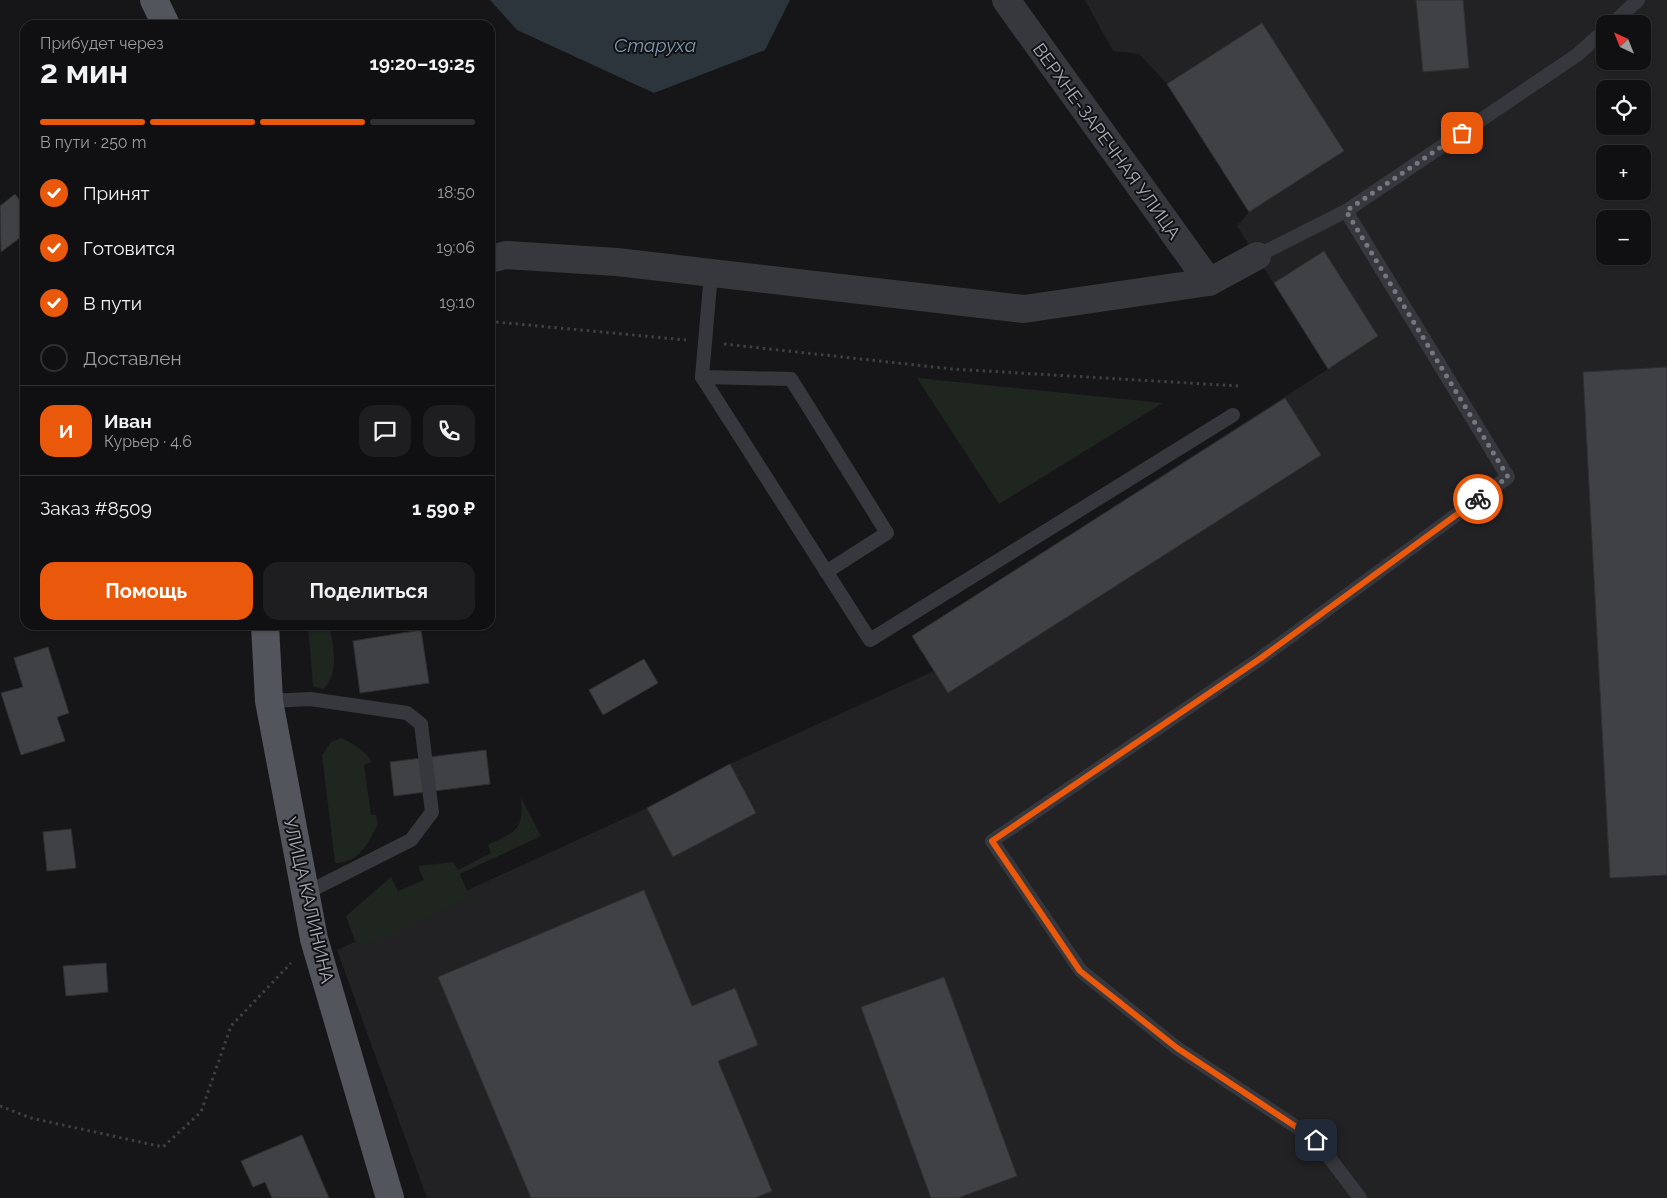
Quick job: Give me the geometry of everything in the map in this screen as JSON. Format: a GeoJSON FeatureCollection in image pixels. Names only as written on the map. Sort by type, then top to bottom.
{"type":"FeatureCollection","features":[{"type":"Feature","properties":{"kind":"main road"},"geometry":{"type":"LineString","coordinates":[[154,0],[164,20]]}},
{"type":"Feature","properties":{"kind":"main road","name":"УЛИЦА КАЛИНИНА"},"geometry":{"type":"LineString","coordinates":[[265,630],[269,701],[314,939],[390,1198]]}},
{"type":"Feature","properties":{"kind":"street","name":"ВЕРХНЕ-ЗАРЕЧНАЯ УЛИЦА"},"geometry":{"type":"LineString","coordinates":[[1006,0],[1209,282]]}},
{"type":"Feature","properties":{"kind":"street"},"geometry":{"type":"LineString","coordinates":[[495,258],[506,255],[617,262],[1024,309],[1209,282],[1257,256]]}},
{"type":"Feature","properties":{"kind":"lane"},"geometry":{"type":"LineString","coordinates":[[1622,15],[1638,0]]}},
{"type":"Feature","properties":{"kind":"lane"},"geometry":{"type":"LineString","coordinates":[[1257,256],[1346,211],[1577,55],[1596,38]]}},
{"type":"Feature","properties":{"kind":"lane"},"geometry":{"type":"LineString","coordinates":[[1346,211],[1508,477],[1261,658],[992,841],[1080,971],[1177,1048],[1316,1140],[1360,1198]]}},
{"type":"Feature","properties":{"kind":"lane"},"geometry":{"type":"LineString","coordinates":[[711,273],[702,377],[870,640],[1233,414]]}},
{"type":"Feature","properties":{"kind":"lane"},"geometry":{"type":"LineString","coordinates":[[702,377],[790,379],[887,533],[826,572]]}},
{"type":"Feature","properties":{"kind":"lane"},"geometry":{"type":"LineString","coordinates":[[269,701],[310,699],[407,713],[420,724],[432,812],[411,840],[306,892]]}},
{"type":"Feature","properties":{"kind":"path"},"geometry":{"type":"LineString","coordinates":[[495,322],[705,342],[952,369],[1239,386]]}},
{"type":"Feature","properties":{"kind":"path"},"geometry":{"type":"LineString","coordinates":[[0,1106],[31,1118],[163,1147],[202,1112],[231,1026],[314,939]]}},
{"type":"Feature","properties":{"kind":"shaded area"},"geometry":{"type":"Polygon","coordinates":[[[1085,0],[1667,0],[1667,1198],[427,1198],[337,950],[647,808],[730,764],[934,671],[912,636],[1328,369],[1237,226],[1249,212],[1167,84],[1139,54],[1113,51],[1085,0]]]}},
{"type":"Feature","properties":{"kind":"shaded area"},"geometry":{"type":"Polygon","coordinates":[[[917,378],[1163,403],[999,504],[917,378]]]}},
{"type":"Feature","properties":{"kind":"shaded area"},"geometry":{"type":"Polygon","coordinates":[[[308,630],[331,630],[334,659],[332,675],[329,683],[323,689],[313,686],[308,630]]]}},
{"type":"Feature","properties":{"kind":"shaded area"},"geometry":{"type":"Polygon","coordinates":[[[341,738],[366,754],[372,762],[364,765],[371,815],[376,815],[378,824],[357,856],[350,860],[335,863],[322,755],[331,742],[341,738]]]}},
{"type":"Feature","properties":{"kind":"shaded area"},"geometry":{"type":"Polygon","coordinates":[[[521,798],[541,836],[460,874],[470,898],[367,945],[355,941],[346,916],[391,877],[398,891],[424,880],[418,866],[453,862],[458,870],[491,853],[488,845],[511,833],[519,824],[522,809],[521,798]]]}},
{"type":"Feature","properties":{"kind":"water","name":"Старуха"},"geometry":{"type":"Polygon","coordinates":[[[490,0],[790,0],[765,50],[654,93],[517,30],[490,0]]]}},
{"type":"Feature","properties":{"kind":"building"},"geometry":{"type":"Polygon","coordinates":[[[1416,0],[1463,0],[1469,68],[1423,72],[1416,0]]]}},
{"type":"Feature","properties":{"kind":"building"},"geometry":{"type":"Polygon","coordinates":[[[1262,23],[1344,151],[1249,212],[1167,84],[1262,23]]]}},
{"type":"Feature","properties":{"kind":"building"},"geometry":{"type":"Polygon","coordinates":[[[15,194],[20,201],[20,238],[1,252],[0,206],[15,194]]]}},
{"type":"Feature","properties":{"kind":"building"},"geometry":{"type":"Polygon","coordinates":[[[1324,251],[1378,336],[1328,369],[1274,283],[1324,251]]]}},
{"type":"Feature","properties":{"kind":"building"},"geometry":{"type":"Polygon","coordinates":[[[1667,367],[1667,875],[1610,878],[1583,372],[1667,367]]]}},
{"type":"Feature","properties":{"kind":"building"},"geometry":{"type":"Polygon","coordinates":[[[1285,398],[1321,455],[948,693],[912,636],[1285,398]]]}},
{"type":"Feature","properties":{"kind":"building"},"geometry":{"type":"Polygon","coordinates":[[[421,630],[429,683],[360,693],[353,641],[421,630]]]}},
{"type":"Feature","properties":{"kind":"building"},"geometry":{"type":"Polygon","coordinates":[[[48,647],[69,713],[57,717],[65,741],[21,755],[1,693],[23,687],[14,658],[48,647]]]}},
{"type":"Feature","properties":{"kind":"building"},"geometry":{"type":"Polygon","coordinates":[[[644,659],[658,683],[603,715],[589,690],[644,659]]]}},
{"type":"Feature","properties":{"kind":"building"},"geometry":{"type":"Polygon","coordinates":[[[486,750],[490,784],[394,796],[390,762],[486,750]]]}},
{"type":"Feature","properties":{"kind":"building"},"geometry":{"type":"Polygon","coordinates":[[[730,764],[756,813],[673,857],[647,808],[730,764]]]}},
{"type":"Feature","properties":{"kind":"building"},"geometry":{"type":"Polygon","coordinates":[[[71,829],[76,868],[47,871],[43,832],[71,829]]]}},
{"type":"Feature","properties":{"kind":"building"},"geometry":{"type":"Polygon","coordinates":[[[644,890],[692,1006],[735,988],[758,1045],[718,1061],[772,1191],[755,1198],[531,1198],[438,977],[644,890]]]}},
{"type":"Feature","properties":{"kind":"building"},"geometry":{"type":"Polygon","coordinates":[[[106,963],[108,992],[66,996],[63,966],[106,963]]]}},
{"type":"Feature","properties":{"kind":"building"},"geometry":{"type":"Polygon","coordinates":[[[944,977],[1017,1176],[958,1198],[931,1198],[861,1007],[944,977]]]}},
{"type":"Feature","properties":{"kind":"building"},"geometry":{"type":"Polygon","coordinates":[[[302,1135],[329,1198],[272,1198],[265,1182],[253,1187],[241,1161],[302,1135]]]}},
{"type":"Feature","properties":{"kind":"way so far"},"geometry":{"type":"LineString","coordinates":[[1462,133],[1346,211],[1444,369],[1508,477],[1478,499]]}},
{"type":"Feature","properties":{"kind":"route"},"geometry":{"type":"LineString","coordinates":[[1316,1140],[1177,1048],[1080,971],[992,841],[1261,658],[1478,499]]}}]}
